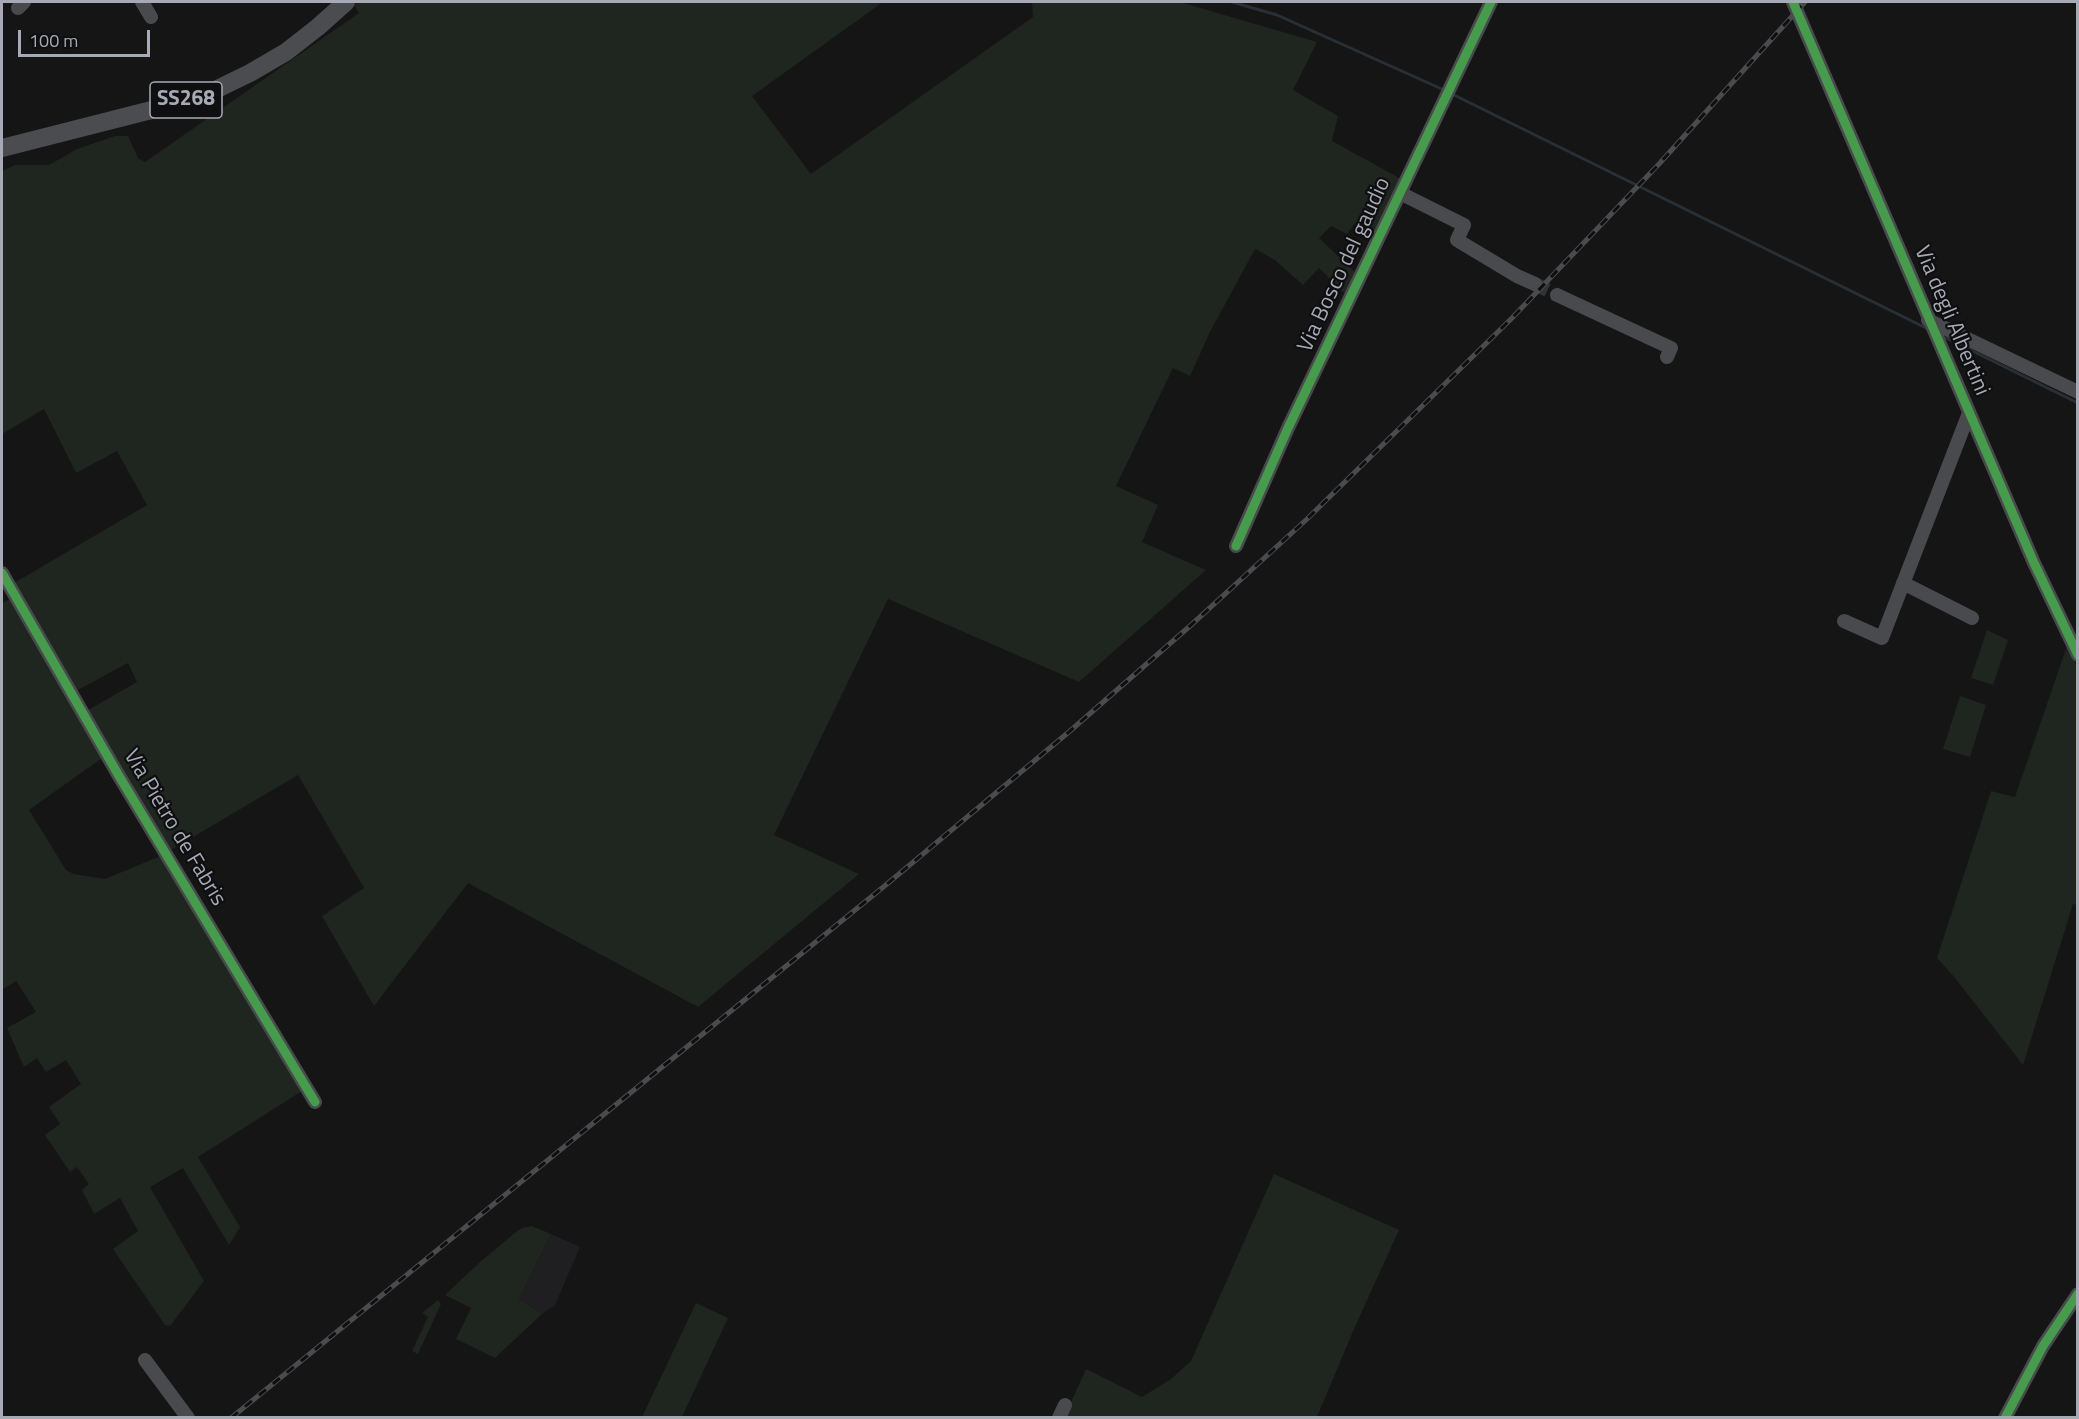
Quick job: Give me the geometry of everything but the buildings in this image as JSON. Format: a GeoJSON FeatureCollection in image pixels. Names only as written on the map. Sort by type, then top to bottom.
{"type":"FeatureCollection","features":[{"type":"Feature","properties":{"kind":"highway","name":"SS268"},"geometry":{"type":"LineString","coordinates":[[2,148],[175,104],[213,90],[250,73],[286,52],[346,2]]}},
{"type":"Feature","properties":{"kind":"street"},"geometry":{"type":"LineString","coordinates":[[142,2],[151,17]]}},
{"type":"Feature","properties":{"kind":"street","name":"Via Bosco del gaudio"},"geometry":{"type":"LineString","coordinates":[[1236,546],[1288,428],[1491,2]]}},
{"type":"Feature","properties":{"kind":"street","name":"Via degli Albertini"},"geometry":{"type":"LineString","coordinates":[[1793,2],[2034,563],[2078,655]]}},
{"type":"Feature","properties":{"kind":"street"},"geometry":{"type":"LineString","coordinates":[[1400,193],[1464,225],[1457,240],[1517,276],[1535,284]]}},
{"type":"Feature","properties":{"kind":"street"},"geometry":{"type":"LineString","coordinates":[[1557,294],[1671,348],[1667,357]]}},
{"type":"Feature","properties":{"kind":"street"},"geometry":{"type":"LineString","coordinates":[[1932,328],[2078,392]]}},
{"type":"Feature","properties":{"kind":"street"},"geometry":{"type":"LineString","coordinates":[[1844,621],[1882,638],[1969,413]]}},
{"type":"Feature","properties":{"kind":"street","name":"Via Pietro de Fabris"},"geometry":{"type":"LineString","coordinates":[[2,573],[125,786],[315,1102]]}},
{"type":"Feature","properties":{"kind":"street"},"geometry":{"type":"LineString","coordinates":[[1903,583],[1972,618]]}},
{"type":"Feature","properties":{"kind":"street"},"geometry":{"type":"LineString","coordinates":[[2005,1418],[2043,1346],[2078,1294]]}},
{"type":"Feature","properties":{"kind":"street"},"geometry":{"type":"LineString","coordinates":[[145,1360],[188,1418]]}},
{"type":"Feature","properties":{"kind":"shaded area"},"geometry":{"type":"Polygon","coordinates":[[[358,2],[883,2],[752,96],[811,174],[1033,17],[1032,2],[1180,2],[1317,42],[1293,90],[1338,116],[1332,141],[1403,180],[1376,235],[1355,223],[1347,234],[1331,226],[1319,238],[1358,275],[1348,297],[1319,268],[1303,285],[1275,260],[1255,249],[1210,332],[1190,376],[1173,368],[1116,486],[1158,505],[1142,542],[1206,570],[1079,682],[888,599],[774,835],[859,874],[698,1007],[468,883],[374,1006],[322,916],[364,888],[298,775],[171,850],[165,846],[88,710],[137,682],[128,663],[76,691],[14,583],[147,505],[117,451],[76,473],[44,409],[2,434],[2,171],[15,165],[49,165],[77,149],[115,136],[128,136],[138,158],[145,162],[359,13],[354,5],[358,2]]]}},
{"type":"Feature","properties":{"kind":"shaded area"},"geometry":{"type":"Polygon","coordinates":[[[11,598],[105,756],[29,810],[66,870],[74,874],[105,879],[163,855],[302,1091],[198,1157],[240,1227],[229,1245],[183,1168],[150,1187],[204,1281],[170,1326],[165,1325],[113,1249],[138,1231],[120,1198],[94,1214],[82,1190],[89,1184],[77,1167],[70,1172],[45,1135],[60,1124],[49,1107],[81,1084],[66,1060],[46,1072],[37,1058],[24,1067],[7,1028],[36,1012],[16,981],[2,990],[2,603],[11,598]]]}},
{"type":"Feature","properties":{"kind":"shaded area"},"geometry":{"type":"Polygon","coordinates":[[[1987,630],[2008,640],[1993,685],[1971,678],[1987,630]]]}},
{"type":"Feature","properties":{"kind":"shaded area"},"geometry":{"type":"Polygon","coordinates":[[[2067,646],[2078,668],[2077,905],[2073,904],[2023,1065],[1937,958],[1991,791],[2015,797],[2067,646]]]}},
{"type":"Feature","properties":{"kind":"shaded area"},"geometry":{"type":"Polygon","coordinates":[[[1960,696],[1986,705],[1970,757],[1943,749],[1960,696]]]}},
{"type":"Feature","properties":{"kind":"shaded area"},"geometry":{"type":"Polygon","coordinates":[[[1274,1174],[1399,1230],[1317,1417],[1064,1418],[1086,1369],[1142,1397],[1171,1379],[1191,1361],[1274,1174]]]}},
{"type":"Feature","properties":{"kind":"shaded area"},"geometry":{"type":"Polygon","coordinates":[[[532,1226],[551,1234],[519,1299],[542,1314],[495,1358],[456,1339],[471,1308],[445,1295],[516,1232],[532,1226]]]}},
{"type":"Feature","properties":{"kind":"shaded area"},"geometry":{"type":"Polygon","coordinates":[[[551,1234],[580,1247],[555,1305],[542,1314],[519,1299],[551,1234]]]}},
{"type":"Feature","properties":{"kind":"shaded area"},"geometry":{"type":"Polygon","coordinates":[[[438,1300],[441,1304],[418,1354],[412,1351],[428,1317],[422,1313],[438,1300]]]}},
{"type":"Feature","properties":{"kind":"shaded area"},"geometry":{"type":"Polygon","coordinates":[[[696,1303],[728,1318],[682,1417],[642,1417],[696,1303]]]}},
{"type":"Feature","properties":{"kind":"waterway"},"geometry":{"type":"LineString","coordinates":[[1232,2],[1277,15],[1444,90]]}},
{"type":"Feature","properties":{"kind":"waterway"},"geometry":{"type":"LineString","coordinates":[[1452,94],[1928,329]]}},
{"type":"Feature","properties":{"kind":"waterway"},"geometry":{"type":"LineString","coordinates":[[1942,336],[2078,403]]}},
{"type":"Feature","properties":{"kind":"tunnel"},"geometry":{"type":"LineString","coordinates":[[1535,284],[1557,295]]}},
{"type":"Feature","properties":{"kind":"railway"},"geometry":{"type":"LineString","coordinates":[[231,1418],[887,884],[1070,731],[1190,626],[1307,519],[1512,318],[1659,164],[1805,2]]}},
{"type":"Feature","properties":{"kind":"cycle path"},"geometry":{"type":"LineString","coordinates":[[1236,546],[1288,428],[1491,2]]}},
{"type":"Feature","properties":{"kind":"cycle path"},"geometry":{"type":"LineString","coordinates":[[1793,2],[2034,563],[2078,655]]}},
{"type":"Feature","properties":{"kind":"cycle path"},"geometry":{"type":"LineString","coordinates":[[2,573],[119,776],[315,1102]]}},
{"type":"Feature","properties":{"kind":"cycle path"},"geometry":{"type":"LineString","coordinates":[[2005,1418],[2043,1346],[2078,1294]]}}]}
